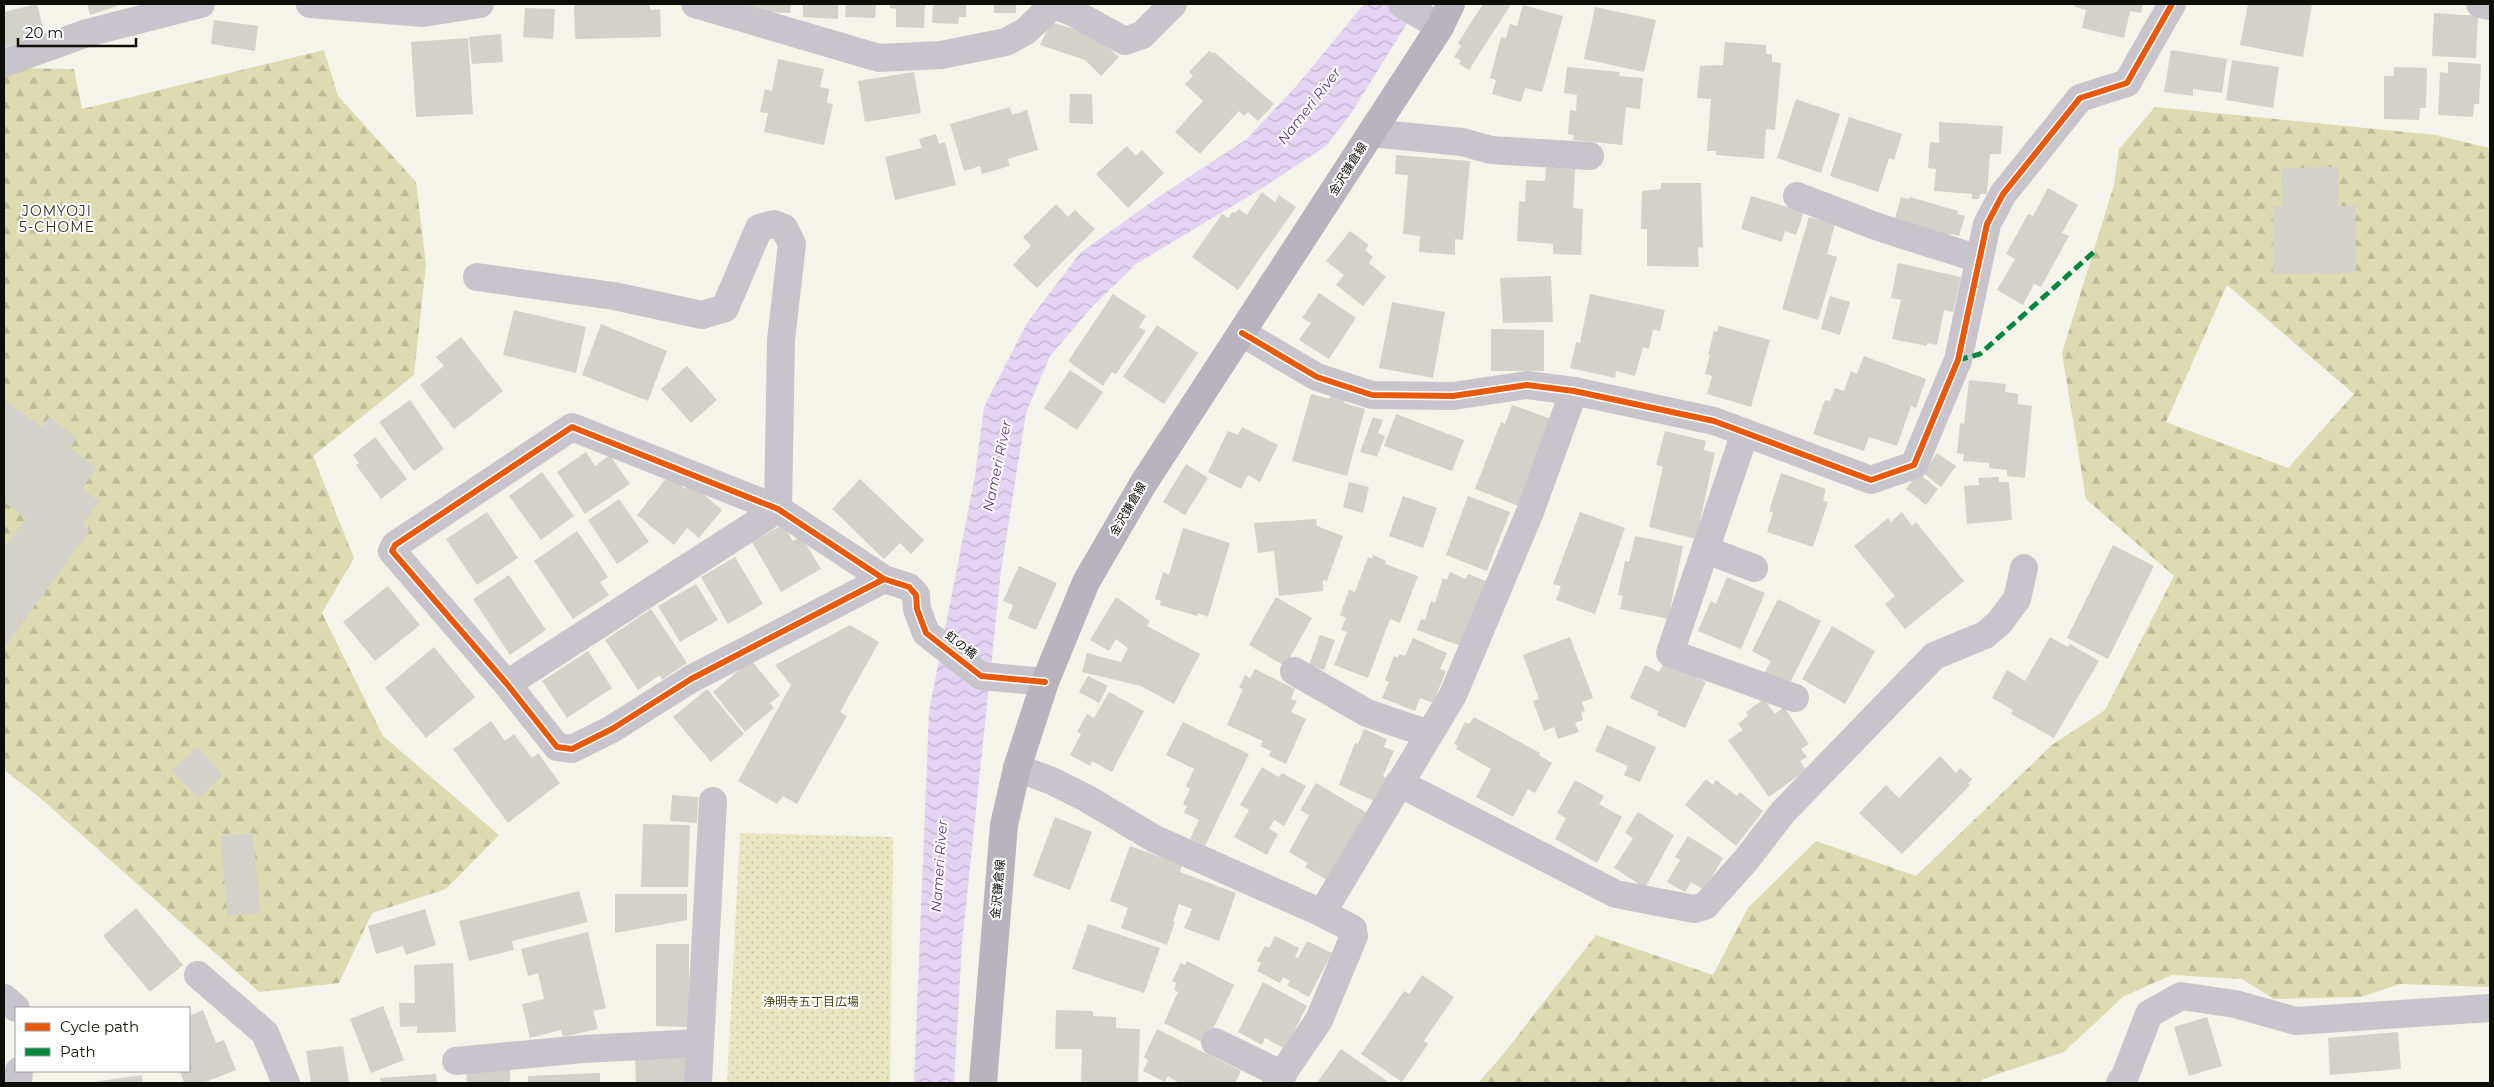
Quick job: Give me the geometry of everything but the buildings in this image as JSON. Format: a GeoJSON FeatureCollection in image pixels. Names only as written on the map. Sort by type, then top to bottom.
{"type":"FeatureCollection","features":[{"type":"Feature","properties":{"kind":"main road","name":"金沢鎌倉線"},"geometry":{"type":"LineString","coordinates":[[983,1083],[1003,834],[1017,768],[1045,682],[1086,582],[1143,484],[1371,133],[1428,12]]}},
{"type":"Feature","properties":{"kind":"street"},"geometry":{"type":"LineString","coordinates":[[4,63],[87,33],[201,4]]}},
{"type":"Feature","properties":{"kind":"street"},"geometry":{"type":"LineString","coordinates":[[310,4],[423,13],[480,4]]}},
{"type":"Feature","properties":{"kind":"street"},"geometry":{"type":"LineString","coordinates":[[696,4],[879,58],[941,55],[1006,42],[1026,31],[1052,4],[1072,12],[1125,41],[1142,35],[1173,4]]}},
{"type":"Feature","properties":{"kind":"street"},"geometry":{"type":"LineString","coordinates":[[1242,333],[1317,377],[1372,395],[1453,396],[1527,385],[1574,392],[1714,421],[1871,480],[1914,465],[1958,360],[1987,224],[2003,194],[2080,98],[2128,83],[2172,4]]}},
{"type":"Feature","properties":{"kind":"street"},"geometry":{"type":"LineString","coordinates":[[2480,4],[2490,6]]}},
{"type":"Feature","properties":{"kind":"street"},"geometry":{"type":"LineString","coordinates":[[1371,133],[1462,142],[1491,150],[1590,156]]}},
{"type":"Feature","properties":{"kind":"street"},"geometry":{"type":"LineString","coordinates":[[1797,196],[1878,227],[1979,259]]}},
{"type":"Feature","properties":{"kind":"street"},"geometry":{"type":"LineString","coordinates":[[477,277],[614,296],[702,315],[726,308],[758,228],[774,224],[784,228],[792,244],[780,340],[778,509]]}},
{"type":"Feature","properties":{"kind":"street"},"geometry":{"type":"LineString","coordinates":[[1322,913],[1453,695],[1530,512],[1574,392]]}},
{"type":"Feature","properties":{"kind":"street"},"geometry":{"type":"LineString","coordinates":[[572,427],[778,509],[884,579],[691,679],[612,729],[572,749],[557,747],[507,684],[392,551],[395,545],[572,427]]}},
{"type":"Feature","properties":{"kind":"street"},"geometry":{"type":"LineString","coordinates":[[1745,433],[1670,653],[1794,698]]}},
{"type":"Feature","properties":{"kind":"street"},"geometry":{"type":"LineString","coordinates":[[507,684],[778,509]]}},
{"type":"Feature","properties":{"kind":"street"},"geometry":{"type":"LineString","coordinates":[[1706,550],[1754,568]]}},
{"type":"Feature","properties":{"kind":"street"},"geometry":{"type":"LineString","coordinates":[[1399,783],[1616,894],[1694,909],[1705,906],[1746,860],[1782,812],[1934,656],[1985,635],[1999,623],[2017,599],[2024,568]]}},
{"type":"Feature","properties":{"kind":"street","name":"虹の橋"},"geometry":{"type":"LineString","coordinates":[[884,579],[909,586],[916,595],[917,609],[926,633],[982,676],[1045,682]]}},
{"type":"Feature","properties":{"kind":"street"},"geometry":{"type":"LineString","coordinates":[[1294,671],[1367,713],[1429,734]]}},
{"type":"Feature","properties":{"kind":"street"},"geometry":{"type":"LineString","coordinates":[[1017,768],[1052,781],[1086,798],[1155,839],[1322,913],[1353,930],[1354,936],[1319,1020],[1280,1079],[1215,1042]]}},
{"type":"Feature","properties":{"kind":"street"},"geometry":{"type":"LineString","coordinates":[[698,1083],[713,801]]}},
{"type":"Feature","properties":{"kind":"street"},"geometry":{"type":"LineString","coordinates":[[198,975],[265,1033],[286,1083]]}},
{"type":"Feature","properties":{"kind":"street"},"geometry":{"type":"LineString","coordinates":[[2120,1083],[2125,1076],[2149,1014],[2181,996],[2235,1004],[2296,1021],[2490,1008]]}},
{"type":"Feature","properties":{"kind":"street"},"geometry":{"type":"LineString","coordinates":[[4,998],[15,1007]]}},
{"type":"Feature","properties":{"kind":"street"},"geometry":{"type":"LineString","coordinates":[[456,1061],[583,1049],[700,1043]]}},
{"type":"Feature","properties":{"kind":"green space"},"geometry":{"type":"Polygon","coordinates":[[[324,50],[338,96],[416,182],[426,265],[414,375],[313,456],[354,558],[322,613],[383,736],[499,835],[446,889],[372,913],[339,983],[259,992],[39,797],[4,770],[4,68],[74,69],[82,109],[324,50]]]}},
{"type":"Feature","properties":{"kind":"green space"},"geometry":{"type":"Polygon","coordinates":[[[2155,107],[2435,135],[2490,148],[2490,987],[2400,984],[2361,997],[2274,999],[2242,979],[2172,975],[2124,996],[2064,1052],[1983,1079],[1979,1083],[1478,1083],[1501,1057],[1596,935],[1713,975],[1748,908],[1816,841],[1916,876],[2052,745],[2105,710],[2174,576],[2086,499],[2062,353],[2114,185],[2119,149],[2155,107]],[[2227,285],[2166,422],[2288,468],[2354,394],[2227,285]]]}},
{"type":"Feature","properties":{"kind":"green space","name":"浄明寺五丁目広場"},"geometry":{"type":"Polygon","coordinates":[[[740,833],[893,837],[890,1083],[727,1083],[740,833]]]}},
{"type":"Feature","properties":{"kind":"water","name":"Nameri River"},"geometry":{"type":"Polygon","coordinates":[[[1364,4],[1419,4],[1352,112],[1326,146],[1264,187],[1136,264],[1092,307],[1050,356],[1026,413],[1001,571],[962,944],[954,1083],[914,1083],[929,711],[975,476],[984,407],[1027,323],[1080,253],[1157,198],[1247,139],[1299,83],[1364,4]]]}},
{"type":"Feature","properties":{"kind":"marked path"},"geometry":{"type":"LineString","coordinates":[[1958,360],[1980,354],[2095,251]]}},
{"type":"Feature","properties":{"kind":"cycle path"},"geometry":{"type":"LineString","coordinates":[[1242,333],[1317,377],[1372,395],[1453,396],[1527,385],[1574,391],[1714,421],[1871,480],[1914,465],[1958,360],[1987,224],[2003,194],[2080,98],[2127,83],[2172,4]]}},
{"type":"Feature","properties":{"kind":"cycle path"},"geometry":{"type":"LineString","coordinates":[[884,579],[691,679],[612,729],[572,749],[557,747],[507,684],[392,551],[395,545],[572,427],[778,509],[884,579],[909,587],[916,595],[917,609],[926,633],[981,676],[1045,682]]}},
{"type":"Feature","properties":{"kind":"district","name":"JOMYOJI 5-CHOME"},"geometry":{"type":"Point","coordinates":[57,220]}}]}
